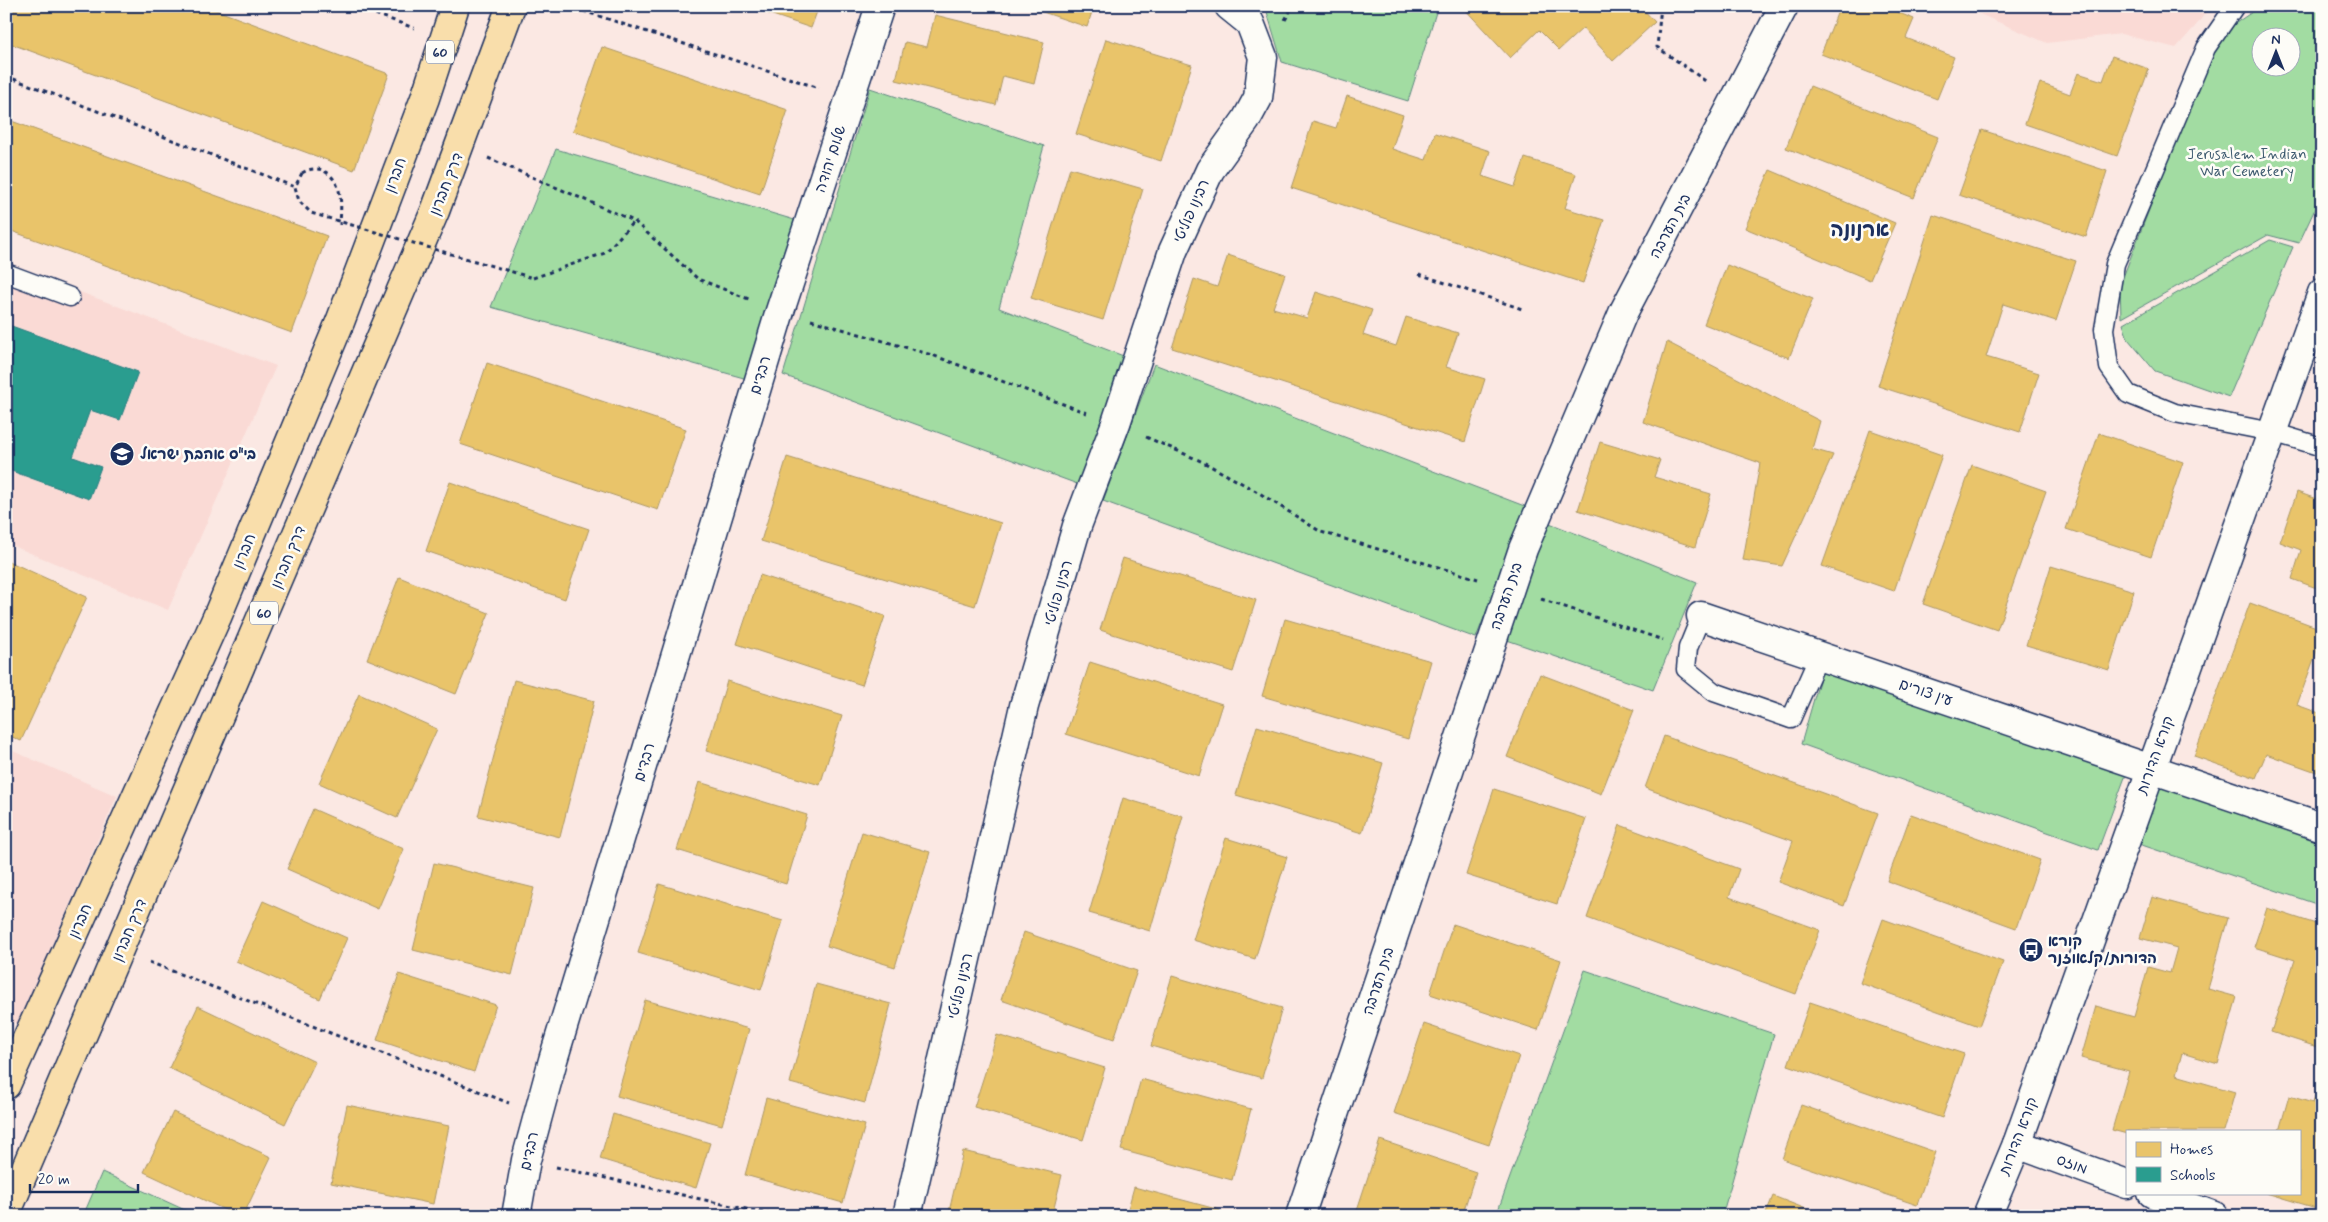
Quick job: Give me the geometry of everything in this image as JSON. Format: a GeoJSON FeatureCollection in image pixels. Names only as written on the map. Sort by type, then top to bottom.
{"type":"FeatureCollection","features":[{"type":"Feature","properties":{"kind":"highway","name":"חברון"},"geometry":{"type":"LineString","coordinates":[[6,1085],[217,617],[340,322],[424,98],[455,6]]}},
{"type":"Feature","properties":{"kind":"highway","name":"דרך חברון"},"geometry":{"type":"LineString","coordinates":[[6,1214],[121,950],[435,211],[461,146],[511,6]]}},
{"type":"Feature","properties":{"kind":"street","name":"שלום יהודה"},"geometry":{"type":"LineString","coordinates":[[780,311],[880,6]]}},
{"type":"Feature","properties":{"kind":"street","name":"רבינו פוליטי"},"geometry":{"type":"LineString","coordinates":[[907,1216],[1024,706],[1077,526],[1116,423],[1173,251],[1210,170],[1246,120],[1258,98],[1263,57],[1250,23],[1229,6]]}},
{"type":"Feature","properties":{"kind":"street","name":"בית הערבה"},"geometry":{"type":"LineString","coordinates":[[1300,1216],[1523,549],[1624,312],[1784,6]]}},
{"type":"Feature","properties":{"kind":"street","name":"קורא הדורות"},"geometry":{"type":"LineString","coordinates":[[1987,1216],[2017,1144],[2322,294]]}},
{"type":"Feature","properties":{"kind":"street","name":"רבדים"},"geometry":{"type":"LineString","coordinates":[[516,1216],[526,1160],[538,1114],[780,311]]}},
{"type":"Feature","properties":{"kind":"street","name":"עין צורים"},"geometry":{"type":"LineString","coordinates":[[1701,616],[2322,827]]}},
{"type":"Feature","properties":{"kind":"street","name":"מוזס"},"geometry":{"type":"LineString","coordinates":[[2017,1144],[2126,1184]]}},
{"type":"Feature","properties":{"kind":"street"},"geometry":{"type":"LineString","coordinates":[[2155,1194],[2214,1216]]}},
{"type":"Feature","properties":{"kind":"lane"},"geometry":{"type":"LineString","coordinates":[[2235,6],[2206,48],[2115,264],[2104,329],[2109,367],[2128,394],[2175,413],[2272,432],[2322,447]]}},
{"type":"Feature","properties":{"kind":"lane"},"geometry":{"type":"LineString","coordinates":[[6,273],[70,297]]}},
{"type":"Feature","properties":{"kind":"lane"},"geometry":{"type":"LineString","coordinates":[[1701,616],[1688,648],[1686,669],[1714,692],[1791,719],[1819,656]]}},
{"type":"Feature","properties":{"kind":"path"},"geometry":{"type":"LineString","coordinates":[[354,6],[445,39]]}},
{"type":"Feature","properties":{"kind":"path"},"geometry":{"type":"LineString","coordinates":[[568,6],[850,98]]}},
{"type":"Feature","properties":{"kind":"path"},"geometry":{"type":"LineString","coordinates":[[1661,6],[1657,47],[1695,74]]}},
{"type":"Feature","properties":{"kind":"path"},"geometry":{"type":"LineString","coordinates":[[6,76],[295,188]]}},
{"type":"Feature","properties":{"kind":"path"},"geometry":{"type":"LineString","coordinates":[[461,146],[634,221]]}},
{"type":"Feature","properties":{"kind":"path"},"geometry":{"type":"LineString","coordinates":[[340,230],[341,202],[338,185],[334,177],[322,170],[310,168],[302,173],[295,188],[299,200],[311,213],[533,278]]}},
{"type":"Feature","properties":{"kind":"path"},"geometry":{"type":"LineString","coordinates":[[1419,274],[1525,310]]}},
{"type":"Feature","properties":{"kind":"path"},"geometry":{"type":"LineString","coordinates":[[121,950],[538,1114]]}},
{"type":"Feature","properties":{"kind":"path"},"geometry":{"type":"LineString","coordinates":[[526,1160],[777,1216]]}},
{"type":"Feature","properties":{"kind":"shaded area"},"geometry":{"type":"Polygon","coordinates":[[[1961,6],[2210,6],[2199,22],[2176,48],[2121,34],[2047,43],[1961,6]]]}},
{"type":"Feature","properties":{"kind":"shaded area","name":"בי\"ס אהבת ישראל"},"geometry":{"type":"Polygon","coordinates":[[[6,264],[276,366],[168,610],[6,543],[6,264]]]}},
{"type":"Feature","properties":{"kind":"shaded area"},"geometry":{"type":"Polygon","coordinates":[[[6,748],[117,796],[18,1024],[6,1019],[6,748]]]}},
{"type":"Feature","properties":{"kind":"green space"},"geometry":{"type":"Polygon","coordinates":[[[1269,6],[1438,6],[1408,101],[1282,62],[1267,12],[1269,6]]]}},
{"type":"Feature","properties":{"kind":"green space","name":"Jerusalem Indian War Cemetery"},"geometry":{"type":"Polygon","coordinates":[[[2261,6],[2322,6],[2322,194],[2299,243],[2268,235],[2121,318],[2120,285],[2205,65],[2230,27],[2261,6]]]}},
{"type":"Feature","properties":{"kind":"green space"},"geometry":{"type":"Polygon","coordinates":[[[870,88],[1044,146],[999,308],[1126,357],[1080,485],[783,375],[870,88]]]}},
{"type":"Feature","properties":{"kind":"green space"},"geometry":{"type":"Polygon","coordinates":[[[556,149],[808,224],[758,382],[491,307],[556,149]]]}},
{"type":"Feature","properties":{"kind":"green space"},"geometry":{"type":"Polygon","coordinates":[[[2270,240],[2293,247],[2229,397],[2155,371],[2128,339],[2123,324],[2270,240]]]}},
{"type":"Feature","properties":{"kind":"green space"},"geometry":{"type":"Polygon","coordinates":[[[1154,364],[1527,507],[1476,638],[1103,501],[1154,364]]]}},
{"type":"Feature","properties":{"kind":"green space"},"geometry":{"type":"Polygon","coordinates":[[[1547,522],[1697,582],[1653,690],[1507,640],[1547,522]]]}},
{"type":"Feature","properties":{"kind":"green space"},"geometry":{"type":"Polygon","coordinates":[[[1822,671],[2128,769],[2098,850],[1801,744],[1822,671]]]}},
{"type":"Feature","properties":{"kind":"green space"},"geometry":{"type":"Polygon","coordinates":[[[2158,780],[2322,836],[2322,906],[2133,842],[2158,780]]]}},
{"type":"Feature","properties":{"kind":"green space"},"geometry":{"type":"Polygon","coordinates":[[[1585,970],[1774,1034],[1722,1216],[1496,1216],[1585,970]]]}},
{"type":"Feature","properties":{"kind":"green space"},"geometry":{"type":"Polygon","coordinates":[[[102,1172],[198,1216],[83,1216],[102,1172]]]}},
{"type":"Feature","properties":{"kind":"building: Homes"},"geometry":{"type":"Polygon","coordinates":[[[6,6],[205,6],[389,74],[354,170],[6,42],[6,6]]]}},
{"type":"Feature","properties":{"kind":"building: Homes"},"geometry":{"type":"Polygon","coordinates":[[[746,6],[819,6],[811,28],[746,6]]]}},
{"type":"Feature","properties":{"kind":"building: Homes"},"geometry":{"type":"Polygon","coordinates":[[[1025,6],[1094,6],[1087,27],[1025,6]]]}},
{"type":"Feature","properties":{"kind":"building: Homes"},"geometry":{"type":"Polygon","coordinates":[[[1462,6],[1640,6],[1655,22],[1613,61],[1583,28],[1559,50],[1539,30],[1510,58],[1462,6]]]}},
{"type":"Feature","properties":{"kind":"building: Homes"},"geometry":{"type":"Polygon","coordinates":[[[1840,6],[1882,6],[1914,19],[1906,38],[1954,57],[1937,99],[1821,54],[1840,6]]]}},
{"type":"Feature","properties":{"kind":"building: Homes"},"geometry":{"type":"Polygon","coordinates":[[[935,15],[1044,42],[1034,84],[1003,76],[996,105],[896,80],[905,42],[927,47],[935,15]]]}},
{"type":"Feature","properties":{"kind":"building: Homes"},"geometry":{"type":"Polygon","coordinates":[[[1106,39],[1192,65],[1161,161],[1076,134],[1106,39]]]}},
{"type":"Feature","properties":{"kind":"building: Homes"},"geometry":{"type":"Polygon","coordinates":[[[602,47],[788,110],[760,194],[573,131],[602,47]]]}},
{"type":"Feature","properties":{"kind":"building: Homes"},"geometry":{"type":"Polygon","coordinates":[[[2112,56],[2149,69],[2117,156],[2025,124],[2040,83],[2070,94],[2078,73],[2103,81],[2112,56]]]}},
{"type":"Feature","properties":{"kind":"building: Homes"},"geometry":{"type":"Polygon","coordinates":[[[1810,86],[1938,137],[1914,198],[1786,148],[1810,86]]]}},
{"type":"Feature","properties":{"kind":"building: Homes"},"geometry":{"type":"Polygon","coordinates":[[[1347,96],[1403,115],[1392,149],[1426,160],[1435,133],[1490,151],[1482,176],[1515,187],[1525,158],[1576,174],[1565,208],[1604,220],[1583,283],[1291,188],[1313,121],[1336,128],[1347,96]]]}},
{"type":"Feature","properties":{"kind":"building: Homes"},"geometry":{"type":"Polygon","coordinates":[[[6,119],[327,236],[292,333],[6,229],[6,119]]]}},
{"type":"Feature","properties":{"kind":"building: Homes"},"geometry":{"type":"Polygon","coordinates":[[[1982,130],[2107,171],[2086,237],[1959,195],[1982,130]]]}},
{"type":"Feature","properties":{"kind":"building: Homes"},"geometry":{"type":"Polygon","coordinates":[[[1070,168],[1143,189],[1103,320],[1031,298],[1070,168]]]}},
{"type":"Feature","properties":{"kind":"building: Homes"},"geometry":{"type":"Polygon","coordinates":[[[1770,170],[1895,223],[1870,280],[1745,228],[1770,170]]]}},
{"type":"Feature","properties":{"kind":"building: Homes"},"geometry":{"type":"Polygon","coordinates":[[[1933,215],[2076,261],[2056,321],[2003,304],[1986,357],[2039,373],[2020,432],[1878,386],[1933,215]]]}},
{"type":"Feature","properties":{"kind":"building: Homes"},"geometry":{"type":"Polygon","coordinates":[[[1228,255],[1285,274],[1273,308],[1307,318],[1316,292],[1372,310],[1363,335],[1396,346],[1406,317],[1458,333],[1446,367],[1485,379],[1465,442],[1172,348],[1194,279],[1217,287],[1228,255]]]}},
{"type":"Feature","properties":{"kind":"building: Homes"},"geometry":{"type":"Polygon","coordinates":[[[1727,265],[1813,299],[1789,358],[1704,324],[1727,265]]]}},
{"type":"Feature","properties":{"kind":"building: Homes"},"geometry":{"type":"Polygon","coordinates":[[[1667,342],[1820,421],[1812,449],[1833,455],[1782,566],[1743,560],[1760,463],[1643,422],[1667,342]]]}},
{"type":"Feature","properties":{"kind":"building: Homes"},"geometry":{"type":"Polygon","coordinates":[[[487,363],[686,429],[658,510],[460,444],[487,363]]]}},
{"type":"Feature","properties":{"kind":"building: Homes"},"geometry":{"type":"Polygon","coordinates":[[[1870,430],[1942,455],[1894,591],[1822,566],[1870,430]]]}},
{"type":"Feature","properties":{"kind":"building: Homes"},"geometry":{"type":"Polygon","coordinates":[[[2099,433],[2183,462],[2151,557],[2066,529],[2099,433]]]}},
{"type":"Feature","properties":{"kind":"building: Homes"},"geometry":{"type":"Polygon","coordinates":[[[1600,442],[1660,460],[1654,477],[1711,494],[1695,547],[1578,510],[1600,442]]]}},
{"type":"Feature","properties":{"kind":"building: Homes"},"geometry":{"type":"Polygon","coordinates":[[[787,457],[1001,523],[975,606],[761,541],[787,457]]]}},
{"type":"Feature","properties":{"kind":"building: Homes"},"geometry":{"type":"Polygon","coordinates":[[[1972,465],[2046,491],[1997,630],[1923,604],[1972,465]]]}},
{"type":"Feature","properties":{"kind":"building: Homes"},"geometry":{"type":"Polygon","coordinates":[[[450,482],[589,529],[565,599],[426,551],[450,482]]]}},
{"type":"Feature","properties":{"kind":"building: Homes"},"geometry":{"type":"Polygon","coordinates":[[[2297,492],[2322,501],[2322,590],[2292,579],[2301,550],[2280,542],[2297,492]]]}},
{"type":"Feature","properties":{"kind":"building: Homes"},"geometry":{"type":"Polygon","coordinates":[[[1123,558],[1256,600],[1233,672],[1100,630],[1123,558]]]}},
{"type":"Feature","properties":{"kind":"building: Homes"},"geometry":{"type":"Polygon","coordinates":[[[6,560],[87,597],[21,741],[6,734],[6,560]]]}},
{"type":"Feature","properties":{"kind":"building: Homes"},"geometry":{"type":"Polygon","coordinates":[[[2051,566],[2134,591],[2109,670],[2026,645],[2051,566]]]}},
{"type":"Feature","properties":{"kind":"building: Homes"},"geometry":{"type":"Polygon","coordinates":[[[760,575],[885,616],[862,685],[737,644],[760,575]]]}},
{"type":"Feature","properties":{"kind":"building: Homes"},"geometry":{"type":"Polygon","coordinates":[[[399,577],[489,613],[456,694],[367,659],[399,577]]]}},
{"type":"Feature","properties":{"kind":"building: Homes"},"geometry":{"type":"Polygon","coordinates":[[[2250,603],[2322,629],[2322,637],[2297,705],[2322,714],[2322,774],[2266,754],[2256,778],[2194,756],[2250,603]]]}},
{"type":"Feature","properties":{"kind":"building: Homes"},"geometry":{"type":"Polygon","coordinates":[[[1285,619],[1431,661],[1408,739],[1262,696],[1285,619]]]}},
{"type":"Feature","properties":{"kind":"building: Homes"},"geometry":{"type":"Polygon","coordinates":[[[1090,662],[1222,704],[1199,776],[1066,734],[1090,662]]]}},
{"type":"Feature","properties":{"kind":"building: Homes"},"geometry":{"type":"Polygon","coordinates":[[[1540,674],[1634,710],[1601,794],[1507,757],[1540,674]]]}},
{"type":"Feature","properties":{"kind":"building: Homes"},"geometry":{"type":"Polygon","coordinates":[[[514,680],[594,701],[560,837],[478,816],[514,680]]]}},
{"type":"Feature","properties":{"kind":"building: Homes"},"geometry":{"type":"Polygon","coordinates":[[[727,681],[842,716],[820,785],[706,751],[727,681]]]}},
{"type":"Feature","properties":{"kind":"building: Homes"},"geometry":{"type":"Polygon","coordinates":[[[359,694],[437,729],[397,818],[319,783],[359,694]]]}},
{"type":"Feature","properties":{"kind":"building: Homes"},"geometry":{"type":"Polygon","coordinates":[[[1257,726],[1383,763],[1362,833],[1236,795],[1257,726]]]}},
{"type":"Feature","properties":{"kind":"building: Homes"},"geometry":{"type":"Polygon","coordinates":[[[1664,736],[1878,813],[1844,906],[1778,882],[1793,841],[1645,788],[1664,736]]]}},
{"type":"Feature","properties":{"kind":"building: Homes"},"geometry":{"type":"Polygon","coordinates":[[[699,782],[807,815],[786,884],[677,850],[699,782]]]}},
{"type":"Feature","properties":{"kind":"building: Homes"},"geometry":{"type":"Polygon","coordinates":[[[1494,789],[1586,819],[1557,904],[1466,875],[1494,789]]]}},
{"type":"Feature","properties":{"kind":"building: Homes"},"geometry":{"type":"Polygon","coordinates":[[[1123,798],[1183,816],[1150,931],[1089,913],[1123,798]]]}},
{"type":"Feature","properties":{"kind":"building: Homes"},"geometry":{"type":"Polygon","coordinates":[[[313,809],[404,849],[378,909],[287,869],[313,809]]]}},
{"type":"Feature","properties":{"kind":"building: Homes"},"geometry":{"type":"Polygon","coordinates":[[[1911,814],[2040,860],[2016,928],[1887,881],[1911,814]]]}},
{"type":"Feature","properties":{"kind":"building: Homes"},"geometry":{"type":"Polygon","coordinates":[[[1620,825],[1739,869],[1729,897],[1820,930],[1796,994],[1587,918],[1620,825]]]}},
{"type":"Feature","properties":{"kind":"building: Homes"},"geometry":{"type":"Polygon","coordinates":[[[862,832],[930,852],[895,967],[827,946],[862,832]]]}},
{"type":"Feature","properties":{"kind":"building: Homes"},"geometry":{"type":"Polygon","coordinates":[[[1226,838],[1287,857],[1255,959],[1193,940],[1226,838]]]}},
{"type":"Feature","properties":{"kind":"building: Homes"},"geometry":{"type":"Polygon","coordinates":[[[434,863],[534,888],[512,975],[413,950],[434,863]]]}},
{"type":"Feature","properties":{"kind":"building: Homes"},"geometry":{"type":"Polygon","coordinates":[[[659,884],[783,921],[761,990],[638,953],[659,884]]]}},
{"type":"Feature","properties":{"kind":"building: Homes"},"geometry":{"type":"Polygon","coordinates":[[[2152,897],[2228,918],[2208,989],[2237,997],[2218,1064],[2182,1053],[2176,1075],[2235,1092],[2224,1130],[2126,1130],[2126,1134],[2112,1130],[2129,1071],[2081,1058],[2096,1006],[2134,1017],[2148,967],[2170,973],[2177,948],[2140,938],[2152,897]]]}},
{"type":"Feature","properties":{"kind":"building: Homes"},"geometry":{"type":"Polygon","coordinates":[[[263,901],[347,938],[320,999],[236,961],[263,901]]]}},
{"type":"Feature","properties":{"kind":"building: Homes"},"geometry":{"type":"Polygon","coordinates":[[[2267,908],[2322,926],[2322,1031],[2317,1047],[2271,1032],[2295,960],[2254,947],[2267,908]]]}},
{"type":"Feature","properties":{"kind":"building: Homes"},"geometry":{"type":"Polygon","coordinates":[[[1883,919],[2003,962],[1979,1026],[1860,983],[1883,919]]]}},
{"type":"Feature","properties":{"kind":"building: Homes"},"geometry":{"type":"Polygon","coordinates":[[[1453,924],[1561,960],[1538,1030],[1430,994],[1453,924]]]}},
{"type":"Feature","properties":{"kind":"building: Homes"},"geometry":{"type":"Polygon","coordinates":[[[1024,932],[1137,971],[1114,1039],[1001,1000],[1024,932]]]}},
{"type":"Feature","properties":{"kind":"building: Homes"},"geometry":{"type":"Polygon","coordinates":[[[399,974],[496,1005],[474,1072],[377,1040],[399,974]]]}},
{"type":"Feature","properties":{"kind":"building: Homes"},"geometry":{"type":"Polygon","coordinates":[[[1172,976],[1282,1008],[1262,1078],[1151,1046],[1172,976]]]}},
{"type":"Feature","properties":{"kind":"building: Homes"},"geometry":{"type":"Polygon","coordinates":[[[816,984],[891,1004],[865,1103],[790,1083],[816,984]]]}},
{"type":"Feature","properties":{"kind":"building: Homes"},"geometry":{"type":"Polygon","coordinates":[[[645,1000],[749,1029],[722,1125],[617,1096],[645,1000]]]}},
{"type":"Feature","properties":{"kind":"building: Homes"},"geometry":{"type":"Polygon","coordinates":[[[1810,1002],[1964,1054],[1942,1118],[1788,1065],[1810,1002]]]}},
{"type":"Feature","properties":{"kind":"building: Homes"},"geometry":{"type":"Polygon","coordinates":[[[198,1006],[315,1062],[285,1124],[169,1068],[198,1006]]]}},
{"type":"Feature","properties":{"kind":"building: Homes"},"geometry":{"type":"Polygon","coordinates":[[[1424,1024],[1519,1056],[1489,1145],[1394,1113],[1424,1024]]]}},
{"type":"Feature","properties":{"kind":"building: Homes"},"geometry":{"type":"Polygon","coordinates":[[[997,1035],[1105,1068],[1083,1140],[974,1107],[997,1035]]]}},
{"type":"Feature","properties":{"kind":"building: Homes"},"geometry":{"type":"Polygon","coordinates":[[[2322,1073],[2322,1188],[2316,1208],[2269,1194],[2300,1194],[2300,1130],[2279,1130],[2289,1096],[2313,1103],[2322,1073]]]}},
{"type":"Feature","properties":{"kind":"building: Homes"},"geometry":{"type":"Polygon","coordinates":[[[1141,1079],[1251,1109],[1232,1180],[1121,1150],[1141,1079]]]}},
{"type":"Feature","properties":{"kind":"building: Homes"},"geometry":{"type":"Polygon","coordinates":[[[766,1098],[865,1125],[843,1203],[745,1175],[766,1098]]]}},
{"type":"Feature","properties":{"kind":"building: Homes"},"geometry":{"type":"Polygon","coordinates":[[[347,1105],[449,1126],[433,1204],[331,1183],[347,1105]]]}},
{"type":"Feature","properties":{"kind":"building: Homes"},"geometry":{"type":"Polygon","coordinates":[[[1801,1105],[1935,1152],[1917,1205],[1782,1159],[1801,1105]]]}},
{"type":"Feature","properties":{"kind":"building: Homes"},"geometry":{"type":"Polygon","coordinates":[[[173,1112],[271,1157],[243,1216],[238,1216],[144,1172],[173,1112]]]}},
{"type":"Feature","properties":{"kind":"building: Homes"},"geometry":{"type":"Polygon","coordinates":[[[613,1114],[710,1143],[696,1188],[600,1159],[613,1114]]]}},
{"type":"Feature","properties":{"kind":"building: Homes"},"geometry":{"type":"Polygon","coordinates":[[[1380,1140],[1476,1172],[1462,1216],[1355,1216],[1380,1140]]]}},
{"type":"Feature","properties":{"kind":"building: Homes"},"geometry":{"type":"Polygon","coordinates":[[[963,1151],[1062,1175],[1052,1216],[948,1216],[963,1151]]]}},
{"type":"Feature","properties":{"kind":"building: Homes"},"geometry":{"type":"Polygon","coordinates":[[[1134,1187],[1220,1210],[1218,1216],[1126,1216],[1134,1187]]]}},
{"type":"Feature","properties":{"kind":"building: Homes"},"geometry":{"type":"Polygon","coordinates":[[[1773,1196],[1824,1216],[1765,1216],[1773,1196]]]}},
{"type":"Feature","properties":{"kind":"building: Homes"},"geometry":{"type":"Polygon","coordinates":[[[580,1211],[599,1216],[579,1216],[580,1211]]]}},
{"type":"Feature","properties":{"kind":"building: Schools"},"geometry":{"type":"Polygon","coordinates":[[[6,324],[138,372],[120,420],[90,410],[73,457],[101,467],[89,499],[6,469],[6,324]]]}},
{"type":"Feature","properties":{"kind":"place","name":"בי\"ס אהבת ישראל"},"geometry":{"type":"Point","coordinates":[122,454]}},
{"type":"Feature","properties":{"kind":"place","name":"קורא הדורות/קלאוזנר"},"geometry":{"type":"Point","coordinates":[2031,950]}},
{"type":"Feature","properties":{"kind":"district","name":"ארנונה"},"geometry":{"type":"Point","coordinates":[1860,229]}}]}
